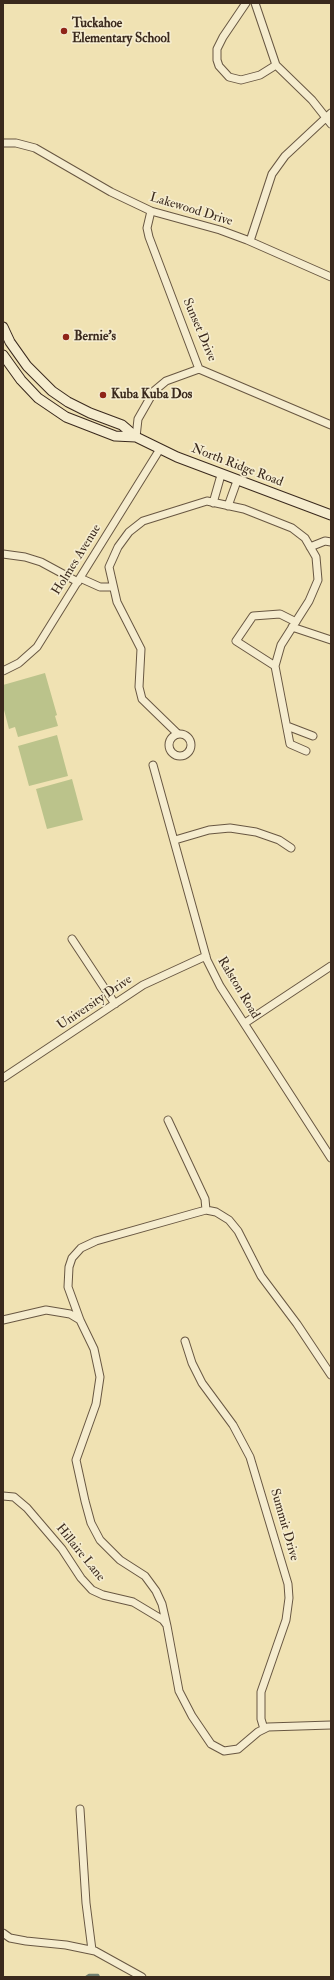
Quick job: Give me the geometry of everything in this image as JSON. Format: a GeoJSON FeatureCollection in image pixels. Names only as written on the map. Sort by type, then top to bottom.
{"type":"FeatureCollection","features":[{"type":"Feature","properties":{"kind":"main road","name":"North Ridge Road"},"geometry":{"type":"LineString","coordinates":[[3,327],[16,352],[38,378],[52,391],[79,408],[122,425],[136,437],[160,449],[236,481],[331,515]]}},
{"type":"Feature","properties":{"kind":"main road","name":"North Ridge Road"},"geometry":{"type":"LineString","coordinates":[[3,355],[21,380],[38,398],[65,416],[115,436],[136,437]]}},
{"type":"Feature","properties":{"kind":"street"},"geometry":{"type":"LineString","coordinates":[[246,3],[217,49],[217,60],[219,66],[228,77],[241,80],[260,75],[276,65]]}},
{"type":"Feature","properties":{"kind":"street"},"geometry":{"type":"LineString","coordinates":[[255,3],[276,65],[329,115],[331,124]]}},
{"type":"Feature","properties":{"kind":"street"},"geometry":{"type":"LineString","coordinates":[[250,242],[272,174],[284,156],[329,115]]}},
{"type":"Feature","properties":{"kind":"street","name":"Lakewood Drive"},"geometry":{"type":"LineString","coordinates":[[3,143],[16,143],[38,149],[111,192],[151,212],[220,230],[331,277]]}},
{"type":"Feature","properties":{"kind":"street","name":"Sunset Drive"},"geometry":{"type":"LineString","coordinates":[[151,212],[147,228],[149,237],[196,356],[199,369],[331,425]]}},
{"type":"Feature","properties":{"kind":"street"},"geometry":{"type":"LineString","coordinates":[[136,437],[138,419],[154,391],[160,385],[178,375],[199,369]]}},
{"type":"Feature","properties":{"kind":"street","name":"Holmes Avenue"},"geometry":{"type":"LineString","coordinates":[[3,671],[19,663],[38,647],[160,449]]}},
{"type":"Feature","properties":{"kind":"street"},"geometry":{"type":"LineString","coordinates":[[213,503],[221,474]]}},
{"type":"Feature","properties":{"kind":"street"},"geometry":{"type":"LineString","coordinates":[[228,506],[236,481]]}},
{"type":"Feature","properties":{"kind":"street"},"geometry":{"type":"LineString","coordinates":[[178,734],[142,699],[139,687],[141,649],[118,602],[109,567],[118,547],[129,532],[143,521],[207,502],[244,509],[292,528],[305,538],[316,557],[318,580],[309,601],[282,644],[275,666],[290,744],[306,751]]}},
{"type":"Feature","properties":{"kind":"street"},"geometry":{"type":"LineString","coordinates":[[310,547],[325,541],[331,542]]}},
{"type":"Feature","properties":{"kind":"street"},"geometry":{"type":"LineString","coordinates":[[3,554],[25,557],[41,562],[79,580],[100,587],[114,587]]}},
{"type":"Feature","properties":{"kind":"street"},"geometry":{"type":"LineString","coordinates":[[275,666],[236,641],[252,616],[280,614],[294,625],[331,640]]}},
{"type":"Feature","properties":{"kind":"street"},"geometry":{"type":"LineString","coordinates":[[287,726],[312,736]]}},
{"type":"Feature","properties":{"kind":"street","name":"Ralston Road"},"geometry":{"type":"LineString","coordinates":[[153,765],[206,956],[220,986],[331,1158]]}},
{"type":"Feature","properties":{"kind":"street"},"geometry":{"type":"LineString","coordinates":[[175,840],[209,830],[230,828],[256,832],[279,840],[291,848]]}},
{"type":"Feature","properties":{"kind":"street"},"geometry":{"type":"LineString","coordinates":[[72,939],[115,1004]]}},
{"type":"Feature","properties":{"kind":"street","name":"University Drive"},"geometry":{"type":"LineString","coordinates":[[3,1077],[162,975],[206,956]]}},
{"type":"Feature","properties":{"kind":"street"},"geometry":{"type":"LineString","coordinates":[[245,1023],[331,966]]}},
{"type":"Feature","properties":{"kind":"street"},"geometry":{"type":"LineString","coordinates":[[168,1120],[205,1199],[206,1210]]}},
{"type":"Feature","properties":{"kind":"street"},"geometry":{"type":"LineString","coordinates":[[331,1375],[297,1324],[265,1283],[238,1231],[229,1220],[216,1212],[206,1210],[96,1241],[81,1248],[72,1258],[67,1280],[80,1320],[94,1349],[100,1377],[96,1404],[76,1460],[91,1523],[97,1537],[112,1554],[151,1583],[162,1604],[179,1691],[192,1716],[211,1744],[224,1752],[235,1751],[264,1729],[289,1726],[331,1725]]}},
{"type":"Feature","properties":{"kind":"street"},"geometry":{"type":"LineString","coordinates":[[3,1320],[46,1310],[70,1314],[80,1320]]}},
{"type":"Feature","properties":{"kind":"street","name":"Summit Drive"},"geometry":{"type":"LineString","coordinates":[[186,1341],[192,1363],[202,1382],[233,1425],[250,1457],[288,1584],[290,1598],[286,1620],[260,1692],[261,1719],[264,1729]]}},
{"type":"Feature","properties":{"kind":"street","name":"Hillaire Lane"},"geometry":{"type":"LineString","coordinates":[[3,1496],[14,1497],[27,1508],[62,1549],[81,1578],[92,1590],[100,1594],[133,1602],[163,1620],[167,1626]]}},
{"type":"Feature","properties":{"kind":"street"},"geometry":{"type":"LineString","coordinates":[[80,1809],[86,1903],[92,1950]]}},
{"type":"Feature","properties":{"kind":"street"},"geometry":{"type":"LineString","coordinates":[[3,1933],[10,1938],[92,1950],[142,1977]]}},
{"type":"Feature","properties":{"kind":"green space"},"geometry":{"type":"Polygon","coordinates":[[[45,673],[57,715],[55,716],[58,726],[18,737],[15,727],[9,729],[3,706],[3,685],[45,673]]]}},
{"type":"Feature","properties":{"kind":"green space"},"geometry":{"type":"Polygon","coordinates":[[[57,735],[68,776],[29,786],[18,746],[57,735]]]}},
{"type":"Feature","properties":{"kind":"green space"},"geometry":{"type":"Polygon","coordinates":[[[72,779],[83,820],[47,829],[36,789],[72,779]]]}},
{"type":"Feature","properties":{"kind":"waterway"},"geometry":{"type":"LineString","coordinates":[[86,1977],[89,1975],[98,1975],[99,1977]]}},
{"type":"Feature","properties":{"kind":"place","name":"Tuckahoe Elementary School"},"geometry":{"type":"Point","coordinates":[64,31]}},
{"type":"Feature","properties":{"kind":"place","name":"Bernie's"},"geometry":{"type":"Point","coordinates":[66,337]}},
{"type":"Feature","properties":{"kind":"place","name":"Kuba Kuba Dos"},"geometry":{"type":"Point","coordinates":[103,395]}}]}
